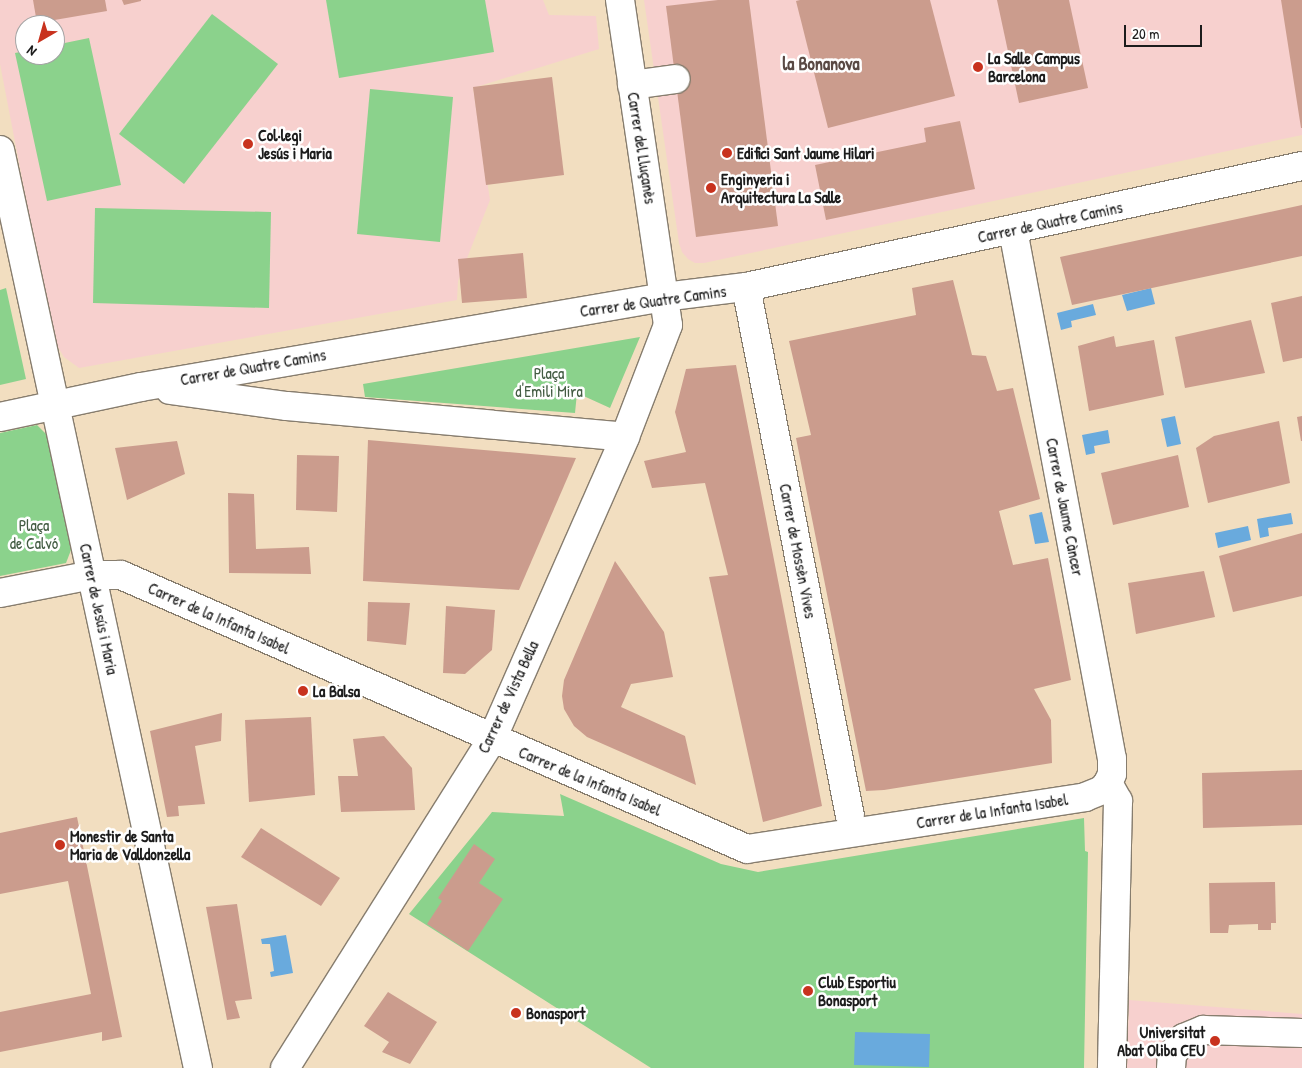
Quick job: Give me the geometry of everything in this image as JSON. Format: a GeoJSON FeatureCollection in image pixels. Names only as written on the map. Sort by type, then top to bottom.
{"type":"FeatureCollection","features":[{"type":"Feature","properties":{"kind":"street","name":"Carrer del Lluçanès"},"geometry":{"type":"LineString","coordinates":[[620,0],[664,297]]}},
{"type":"Feature","properties":{"kind":"street"},"geometry":{"type":"LineString","coordinates":[[632,84],[676,79]]}},
{"type":"Feature","properties":{"kind":"street","name":"Carrer de Jesús i Maria"},"geometry":{"type":"LineString","coordinates":[[0,150],[198,1068]]}},
{"type":"Feature","properties":{"kind":"street","name":"Carrer de Quatre Camins"},"geometry":{"type":"LineString","coordinates":[[0,417],[141,386],[664,297],[746,287],[1302,166]]}},
{"type":"Feature","properties":{"kind":"street","name":"Carrer de Jaume Càncer"},"geometry":{"type":"LineString","coordinates":[[1013,230],[1112,759],[1112,774],[1108,783]]}},
{"type":"Feature","properties":{"kind":"street","name":"Carrer de Mossèn Vives"},"geometry":{"type":"LineString","coordinates":[[746,287],[847,804]]}},
{"type":"Feature","properties":{"kind":"street","name":"Carrer de Vista Bella"},"geometry":{"type":"LineString","coordinates":[[285,1068],[492,738],[625,438],[668,325],[664,297]]}},
{"type":"Feature","properties":{"kind":"street"},"geometry":{"type":"LineString","coordinates":[[141,386],[287,406],[625,438]]}},
{"type":"Feature","properties":{"kind":"street","name":"Carrer de la Infanta Isabel"},"geometry":{"type":"LineString","coordinates":[[92,575],[121,574],[747,849],[1085,797],[1102,790],[1108,783]]}},
{"type":"Feature","properties":{"kind":"street"},"geometry":{"type":"LineString","coordinates":[[0,593],[92,575]]}},
{"type":"Feature","properties":{"kind":"street"},"geometry":{"type":"LineString","coordinates":[[1108,783],[1118,801],[1112,1068]]}},
{"type":"Feature","properties":{"kind":"street"},"geometry":{"type":"LineString","coordinates":[[1171,1068],[1172,1055],[1184,1038],[1203,1030],[1302,1033]]}},
{"type":"Feature","properties":{"kind":"shaded area","name":"Col·legi Jesús i Maria"},"geometry":{"type":"Polygon","coordinates":[[[0,0],[543,0],[549,15],[596,16],[599,49],[473,88],[490,200],[458,281],[457,300],[79,368],[64,357],[53,339],[0,64],[0,0]]]}},
{"type":"Feature","properties":{"kind":"shaded area","name":"La Salle Campus Barcelona"},"geometry":{"type":"Polygon","coordinates":[[[644,0],[1302,0],[1302,135],[704,263],[695,263],[682,252],[679,243],[644,0]]]}},
{"type":"Feature","properties":{"kind":"shaded area","name":"Universitat Abat Oliba CEU"},"geometry":{"type":"Polygon","coordinates":[[[1129,1000],[1302,1014],[1302,1068],[1127,1068],[1129,1000]]]}},
{"type":"Feature","properties":{"kind":"green space"},"geometry":{"type":"Polygon","coordinates":[[[326,0],[485,0],[494,52],[339,78],[326,0]]]}},
{"type":"Feature","properties":{"kind":"green space"},"geometry":{"type":"Polygon","coordinates":[[[212,14],[278,64],[184,184],[119,134],[212,14]]]}},
{"type":"Feature","properties":{"kind":"green space"},"geometry":{"type":"Polygon","coordinates":[[[89,38],[121,185],[47,201],[18,65],[65,65],[65,43],[89,38]]]}},
{"type":"Feature","properties":{"kind":"green space"},"geometry":{"type":"Polygon","coordinates":[[[370,89],[453,97],[440,242],[357,234],[370,89]]]}},
{"type":"Feature","properties":{"kind":"green space"},"geometry":{"type":"Polygon","coordinates":[[[95,208],[271,212],[269,308],[93,303],[95,208]]]}},
{"type":"Feature","properties":{"kind":"green space"},"geometry":{"type":"Polygon","coordinates":[[[6,288],[26,379],[0,385],[0,290],[6,288]]]}},
{"type":"Feature","properties":{"kind":"green space","name":"Plaça d'Emili Mira"},"geometry":{"type":"Polygon","coordinates":[[[640,337],[610,408],[577,393],[575,413],[365,397],[363,384],[640,337]]]}},
{"type":"Feature","properties":{"kind":"green space","name":"Plaça de Calvó"},"geometry":{"type":"Polygon","coordinates":[[[37,425],[48,436],[71,550],[66,563],[0,576],[0,433],[37,425]]]}},
{"type":"Feature","properties":{"kind":"green space","name":"Club Esportiu Bonasport"},"geometry":{"type":"Polygon","coordinates":[[[560,794],[721,864],[758,872],[1084,818],[1085,851],[1088,852],[1084,1068],[651,1068],[409,914],[492,812],[564,816],[560,794]]]}},
{"type":"Feature","properties":{"kind":"water"},"geometry":{"type":"Polygon","coordinates":[[[1151,288],[1155,304],[1127,311],[1122,295],[1151,288]]]}},
{"type":"Feature","properties":{"kind":"water"},"geometry":{"type":"Polygon","coordinates":[[[1093,304],[1096,315],[1071,321],[1072,327],[1061,330],[1057,313],[1093,304]]]}},
{"type":"Feature","properties":{"kind":"water"},"geometry":{"type":"Polygon","coordinates":[[[1175,416],[1181,444],[1167,447],[1161,419],[1175,416]]]}},
{"type":"Feature","properties":{"kind":"water"},"geometry":{"type":"Polygon","coordinates":[[[1108,430],[1110,443],[1094,446],[1095,453],[1086,455],[1082,435],[1108,430]]]}},
{"type":"Feature","properties":{"kind":"water"},"geometry":{"type":"Polygon","coordinates":[[[1042,512],[1049,542],[1035,544],[1029,515],[1042,512]]]}},
{"type":"Feature","properties":{"kind":"water"},"geometry":{"type":"Polygon","coordinates":[[[1291,513],[1293,524],[1268,528],[1269,536],[1260,538],[1257,519],[1291,513]]]}},
{"type":"Feature","properties":{"kind":"water"},"geometry":{"type":"Polygon","coordinates":[[[1248,526],[1251,540],[1218,548],[1215,533],[1248,526]]]}},
{"type":"Feature","properties":{"kind":"water"},"geometry":{"type":"Polygon","coordinates":[[[286,935],[293,973],[271,977],[270,972],[274,971],[270,944],[262,944],[261,939],[286,935]]]}},
{"type":"Feature","properties":{"kind":"water"},"geometry":{"type":"Polygon","coordinates":[[[855,1032],[930,1034],[929,1067],[854,1065],[855,1032]]]}},
{"type":"Feature","properties":{"kind":"building"},"geometry":{"type":"Polygon","coordinates":[[[33,0],[105,0],[107,11],[65,18],[65,15],[36,15],[33,0]]]}},
{"type":"Feature","properties":{"kind":"building"},"geometry":{"type":"Polygon","coordinates":[[[122,0],[141,0],[141,1],[124,5],[122,0]]]}},
{"type":"Feature","properties":{"kind":"building","name":"Edifici Sant Jaume Hilari"},"geometry":{"type":"Polygon","coordinates":[[[718,0],[749,0],[778,226],[696,237],[666,6],[718,0]]]}},
{"type":"Feature","properties":{"kind":"building"},"geometry":{"type":"Polygon","coordinates":[[[930,0],[955,96],[828,128],[796,1],[930,0]]]}},
{"type":"Feature","properties":{"kind":"building"},"geometry":{"type":"Polygon","coordinates":[[[997,0],[1069,0],[1088,88],[1019,103],[997,0]]]}},
{"type":"Feature","properties":{"kind":"building"},"geometry":{"type":"Polygon","coordinates":[[[1281,0],[1302,0],[1302,128],[1301,128],[1281,0]]]}},
{"type":"Feature","properties":{"kind":"building"},"geometry":{"type":"Polygon","coordinates":[[[552,77],[564,175],[486,185],[473,87],[552,77]]]}},
{"type":"Feature","properties":{"kind":"building"},"geometry":{"type":"Polygon","coordinates":[[[960,121],[975,189],[826,220],[815,165],[926,142],[924,128],[960,121]]]}},
{"type":"Feature","properties":{"kind":"building"},"geometry":{"type":"Polygon","coordinates":[[[1302,205],[1302,256],[1072,305],[1060,257],[1302,205]]]}},
{"type":"Feature","properties":{"kind":"building"},"geometry":{"type":"Polygon","coordinates":[[[523,253],[527,298],[462,303],[458,259],[523,253]]]}},
{"type":"Feature","properties":{"kind":"building"},"geometry":{"type":"Polygon","coordinates":[[[953,280],[972,355],[986,356],[997,391],[1013,388],[1040,499],[999,511],[1013,565],[1048,558],[1071,680],[1034,689],[1051,720],[1052,763],[884,790],[866,791],[796,438],[811,435],[789,341],[916,315],[912,288],[953,280]]]}},
{"type":"Feature","properties":{"kind":"building"},"geometry":{"type":"Polygon","coordinates":[[[1302,296],[1302,358],[1283,362],[1271,303],[1302,296]]]}},
{"type":"Feature","properties":{"kind":"building"},"geometry":{"type":"Polygon","coordinates":[[[1251,320],[1265,373],[1185,388],[1175,337],[1251,320]]]}},
{"type":"Feature","properties":{"kind":"building"},"geometry":{"type":"Polygon","coordinates":[[[1114,336],[1116,347],[1154,340],[1164,395],[1089,411],[1078,346],[1114,336]]]}},
{"type":"Feature","properties":{"kind":"building"},"geometry":{"type":"Polygon","coordinates":[[[736,365],[822,806],[763,822],[709,577],[728,575],[705,483],[652,488],[644,461],[686,452],[675,412],[686,369],[736,365]]]}},
{"type":"Feature","properties":{"kind":"building"},"geometry":{"type":"Polygon","coordinates":[[[1302,416],[1302,441],[1301,441],[1297,417],[1302,416]]]}},
{"type":"Feature","properties":{"kind":"building"},"geometry":{"type":"Polygon","coordinates":[[[1279,421],[1290,483],[1208,503],[1196,448],[1214,436],[1279,421]]]}},
{"type":"Feature","properties":{"kind":"building"},"geometry":{"type":"Polygon","coordinates":[[[368,440],[576,458],[519,590],[363,581],[368,440]]]}},
{"type":"Feature","properties":{"kind":"building"},"geometry":{"type":"Polygon","coordinates":[[[177,441],[185,474],[127,500],[115,448],[177,441]]]}},
{"type":"Feature","properties":{"kind":"building"},"geometry":{"type":"Polygon","coordinates":[[[297,455],[339,456],[337,512],[296,510],[297,455]]]}},
{"type":"Feature","properties":{"kind":"building"},"geometry":{"type":"Polygon","coordinates":[[[1178,455],[1189,507],[1113,525],[1101,473],[1178,455]]]}},
{"type":"Feature","properties":{"kind":"building"},"geometry":{"type":"Polygon","coordinates":[[[228,493],[254,494],[256,549],[309,547],[311,574],[229,573],[228,493]]]}},
{"type":"Feature","properties":{"kind":"building"},"geometry":{"type":"Polygon","coordinates":[[[1302,533],[1302,596],[1233,612],[1219,556],[1302,533]]]}},
{"type":"Feature","properties":{"kind":"building"},"geometry":{"type":"Polygon","coordinates":[[[615,561],[664,632],[673,677],[631,684],[621,707],[685,736],[696,785],[587,737],[574,726],[564,709],[562,696],[564,680],[615,561]]]}},
{"type":"Feature","properties":{"kind":"building"},"geometry":{"type":"Polygon","coordinates":[[[1204,571],[1215,617],[1136,634],[1128,583],[1204,571]]]}},
{"type":"Feature","properties":{"kind":"building"},"geometry":{"type":"Polygon","coordinates":[[[368,602],[410,603],[406,645],[367,641],[368,602]]]}},
{"type":"Feature","properties":{"kind":"building"},"geometry":{"type":"Polygon","coordinates":[[[446,606],[495,610],[492,650],[465,674],[443,673],[446,606]]]}},
{"type":"Feature","properties":{"kind":"building"},"geometry":{"type":"Polygon","coordinates":[[[222,713],[221,741],[195,746],[205,804],[178,806],[179,816],[167,817],[150,731],[222,713]]]}},
{"type":"Feature","properties":{"kind":"building"},"geometry":{"type":"Polygon","coordinates":[[[311,717],[315,795],[249,802],[245,720],[311,717]]]}},
{"type":"Feature","properties":{"kind":"building"},"geometry":{"type":"Polygon","coordinates":[[[384,736],[412,768],[415,810],[341,812],[338,776],[358,776],[353,739],[384,736]]]}},
{"type":"Feature","properties":{"kind":"building"},"geometry":{"type":"Polygon","coordinates":[[[1302,770],[1302,825],[1203,828],[1202,773],[1302,770]]]}},
{"type":"Feature","properties":{"kind":"building"},"geometry":{"type":"Polygon","coordinates":[[[77,817],[122,1037],[102,1041],[102,1032],[0,1052],[0,1012],[91,994],[68,881],[0,894],[0,833],[77,817]]]}},
{"type":"Feature","properties":{"kind":"building"},"geometry":{"type":"Polygon","coordinates":[[[261,828],[340,878],[321,906],[241,857],[261,828]]]}},
{"type":"Feature","properties":{"kind":"building"},"geometry":{"type":"Polygon","coordinates":[[[474,844],[495,859],[479,883],[503,899],[468,951],[427,924],[442,901],[438,898],[474,844]]]}},
{"type":"Feature","properties":{"kind":"building"},"geometry":{"type":"Polygon","coordinates":[[[1275,882],[1276,923],[1271,923],[1271,930],[1258,930],[1258,924],[1229,925],[1228,933],[1210,933],[1209,883],[1275,882]]]}},
{"type":"Feature","properties":{"kind":"building"},"geometry":{"type":"Polygon","coordinates":[[[237,904],[252,999],[235,1001],[240,1018],[227,1020],[206,907],[237,904]]]}},
{"type":"Feature","properties":{"kind":"building"},"geometry":{"type":"Polygon","coordinates":[[[388,992],[437,1022],[410,1064],[382,1052],[389,1042],[364,1026],[388,992]]]}},
{"type":"Feature","properties":{"kind":"place","name":"La Salle Campus Barcelona"},"geometry":{"type":"Point","coordinates":[978,67]}},
{"type":"Feature","properties":{"kind":"place","name":"Col·legi Jesús i Maria"},"geometry":{"type":"Point","coordinates":[248,144]}},
{"type":"Feature","properties":{"kind":"place","name":"Edifici Sant Jaume Hilari"},"geometry":{"type":"Point","coordinates":[727,153]}},
{"type":"Feature","properties":{"kind":"place","name":"Enginyeria i Arquitectura La Salle"},"geometry":{"type":"Point","coordinates":[711,188]}},
{"type":"Feature","properties":{"kind":"place","name":"La Balsa"},"geometry":{"type":"Point","coordinates":[303,691]}},
{"type":"Feature","properties":{"kind":"place","name":"Monestir de Santa Maria de Valldonzella"},"geometry":{"type":"Point","coordinates":[60,845]}},
{"type":"Feature","properties":{"kind":"place","name":"Club Esportiu Bonasport"},"geometry":{"type":"Point","coordinates":[808,991]}},
{"type":"Feature","properties":{"kind":"place","name":"Bonasport"},"geometry":{"type":"Point","coordinates":[516,1013]}},
{"type":"Feature","properties":{"kind":"place","name":"Universitat Abat Oliba CEU"},"geometry":{"type":"Point","coordinates":[1215,1041]}},
{"type":"Feature","properties":{"kind":"district","name":"la Bonanova"},"geometry":{"type":"Point","coordinates":[821,64]}}]}
